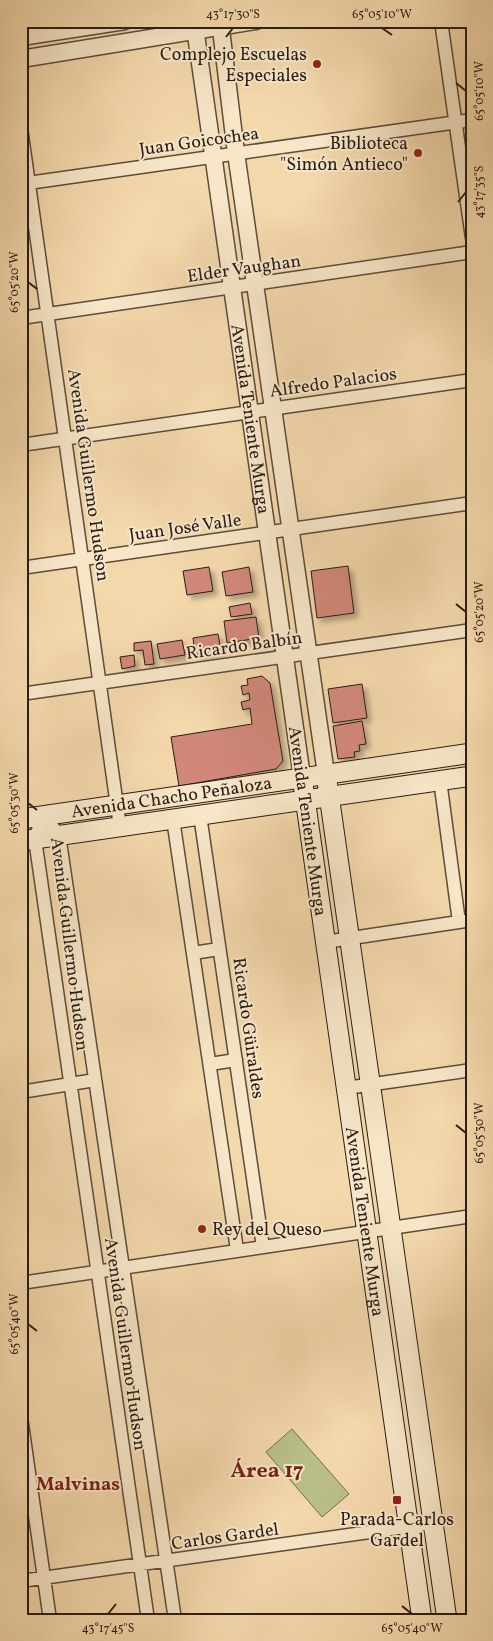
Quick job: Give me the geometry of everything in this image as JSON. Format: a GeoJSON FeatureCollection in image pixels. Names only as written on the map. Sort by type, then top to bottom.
{"type":"FeatureCollection","features":[{"type":"Feature","properties":{"kind":"main road","name":"Avenida Chacho Peñaloza"},"geometry":{"type":"LineString","coordinates":[[21,819],[472,753]]}},
{"type":"Feature","properties":{"kind":"main road","name":"Avenida Teniente Murga"},"geometry":{"type":"LineString","coordinates":[[326,774],[447,1620]]}},
{"type":"Feature","properties":{"kind":"main road","name":"Avenida Chacho Peñaloza"},"geometry":{"type":"LineString","coordinates":[[28,840],[472,776]]}},
{"type":"Feature","properties":{"kind":"main road","name":"Avenida Teniente Murga"},"geometry":{"type":"LineString","coordinates":[[302,778],[422,1620]]}},
{"type":"Feature","properties":{"kind":"street"},"geometry":{"type":"LineString","coordinates":[[21,37],[125,21]]}},
{"type":"Feature","properties":{"kind":"street"},"geometry":{"type":"LineString","coordinates":[[21,59],[195,26],[256,21]]}},
{"type":"Feature","properties":{"kind":"street"},"geometry":{"type":"LineString","coordinates":[[441,21],[472,238]]}},
{"type":"Feature","properties":{"kind":"street","name":"Avenida Teniente Murga"},"geometry":{"type":"LineString","coordinates":[[220,24],[236,153],[326,774]]}},
{"type":"Feature","properties":{"kind":"street","name":"Avenida Teniente Murga"},"geometry":{"type":"LineString","coordinates":[[195,26],[302,778]]}},
{"type":"Feature","properties":{"kind":"street","name":"Juan Goicochea"},"geometry":{"type":"LineString","coordinates":[[25,183],[472,120]]}},
{"type":"Feature","properties":{"kind":"street","name":"Avenida Guillermo Hudson"},"geometry":{"type":"LineString","coordinates":[[21,128],[25,183],[49,314],[120,827]]}},
{"type":"Feature","properties":{"kind":"street","name":"Elder Vaughan"},"geometry":{"type":"LineString","coordinates":[[21,318],[472,252]]}},
{"type":"Feature","properties":{"kind":"street","name":"Alfredo Palacios"},"geometry":{"type":"LineString","coordinates":[[21,445],[472,380]]}},
{"type":"Feature","properties":{"kind":"street","name":"Juan José Valle"},"geometry":{"type":"LineString","coordinates":[[21,568],[472,503]]}},
{"type":"Feature","properties":{"kind":"street","name":"Ricardo Balbín"},"geometry":{"type":"LineString","coordinates":[[21,694],[472,630]]}},
{"type":"Feature","properties":{"kind":"street"},"geometry":{"type":"LineString","coordinates":[[325,942],[466,921],[440,780]]}},
{"type":"Feature","properties":{"kind":"street","name":"Ricardo Güiraldes"},"geometry":{"type":"LineString","coordinates":[[200,815],[263,1247]]}},
{"type":"Feature","properties":{"kind":"street","name":"Avenida Guillermo Hudson"},"geometry":{"type":"LineString","coordinates":[[148,1620],[71,1085],[28,840],[43,816],[59,835],[175,1620]]}},
{"type":"Feature","properties":{"kind":"street"},"geometry":{"type":"LineString","coordinates":[[173,819],[238,1250]]}},
{"type":"Feature","properties":{"kind":"street"},"geometry":{"type":"LineString","coordinates":[[193,952],[219,949]]}},
{"type":"Feature","properties":{"kind":"street"},"geometry":{"type":"LineString","coordinates":[[210,1064],[236,1060]]}},
{"type":"Feature","properties":{"kind":"street"},"geometry":{"type":"LineString","coordinates":[[346,1088],[472,1070]]}},
{"type":"Feature","properties":{"kind":"street"},"geometry":{"type":"LineString","coordinates":[[21,1092],[95,1080]]}},
{"type":"Feature","properties":{"kind":"street"},"geometry":{"type":"LineString","coordinates":[[21,1283],[472,1216]]}},
{"type":"Feature","properties":{"kind":"street"},"geometry":{"type":"LineString","coordinates":[[21,1417],[24,1457],[50,1620]]}},
{"type":"Feature","properties":{"kind":"street","name":"Carlos Gardel"},"geometry":{"type":"LineString","coordinates":[[21,1581],[140,1566],[434,1523]]}},
{"type":"Feature","properties":{"kind":"green space"},"geometry":{"type":"Polygon","coordinates":[[[292,1429],[349,1494],[322,1517],[266,1452],[292,1429]]]}},
{"type":"Feature","properties":{"kind":"building"},"geometry":{"type":"Polygon","coordinates":[[[348,566],[354,613],[317,618],[311,571],[348,566]]]}},
{"type":"Feature","properties":{"kind":"building"},"geometry":{"type":"Polygon","coordinates":[[[209,567],[213,591],[187,595],[183,571],[209,567]]]}},
{"type":"Feature","properties":{"kind":"building"},"geometry":{"type":"Polygon","coordinates":[[[249,567],[253,592],[226,596],[222,572],[249,567]]]}},
{"type":"Feature","properties":{"kind":"building"},"geometry":{"type":"Polygon","coordinates":[[[250,603],[252,614],[231,617],[229,607],[250,603]]]}},
{"type":"Feature","properties":{"kind":"building"},"geometry":{"type":"Polygon","coordinates":[[[256,617],[259,638],[227,643],[224,621],[256,617]]]}},
{"type":"Feature","properties":{"kind":"building"},"geometry":{"type":"Polygon","coordinates":[[[218,634],[221,651],[195,655],[193,638],[218,634]]]}},
{"type":"Feature","properties":{"kind":"building"},"geometry":{"type":"Polygon","coordinates":[[[182,640],[185,655],[160,659],[157,644],[182,640]]]}},
{"type":"Feature","properties":{"kind":"building"},"geometry":{"type":"Polygon","coordinates":[[[151,641],[154,664],[145,665],[143,650],[134,651],[134,643],[151,641]]]}},
{"type":"Feature","properties":{"kind":"building"},"geometry":{"type":"Polygon","coordinates":[[[134,655],[135,666],[122,669],[120,657],[134,655]]]}},
{"type":"Feature","properties":{"kind":"building"},"geometry":{"type":"Polygon","coordinates":[[[262,676],[270,683],[283,761],[276,769],[179,786],[171,737],[252,724],[250,708],[243,710],[241,702],[250,700],[249,693],[243,695],[241,686],[248,685],[247,679],[262,676]]]}},
{"type":"Feature","properties":{"kind":"building"},"geometry":{"type":"Polygon","coordinates":[[[362,684],[367,718],[333,723],[328,689],[362,684]]]}},
{"type":"Feature","properties":{"kind":"building"},"geometry":{"type":"Polygon","coordinates":[[[362,721],[366,744],[359,745],[360,751],[354,752],[355,757],[338,759],[333,726],[362,721]]]}},
{"type":"Feature","properties":{"kind":"place","name":"Complejo Escuelas Especiales"},"geometry":{"type":"Point","coordinates":[317,64]}},
{"type":"Feature","properties":{"kind":"place","name":"Biblioteca \"Simón Antieco\""},"geometry":{"type":"Point","coordinates":[418,153]}},
{"type":"Feature","properties":{"kind":"place","name":"Rey del Queso"},"geometry":{"type":"Point","coordinates":[202,1229]}},
{"type":"Feature","properties":{"kind":"place","name":"Parada-Carlos Gardel"},"geometry":{"type":"Point","coordinates":[397,1500]}},
{"type":"Feature","properties":{"kind":"district","name":"Área 17"},"geometry":{"type":"Point","coordinates":[267,1469]}},
{"type":"Feature","properties":{"kind":"district","name":"Malvinas"},"geometry":{"type":"Point","coordinates":[78,1483]}}]}
